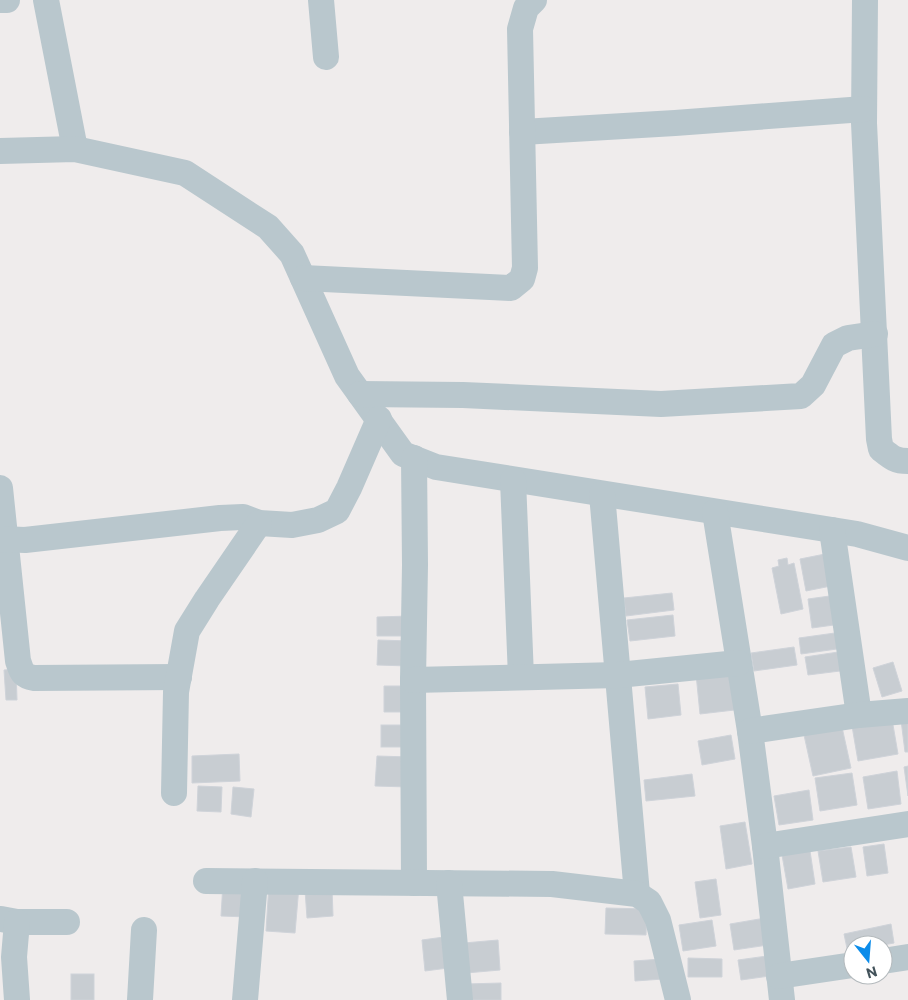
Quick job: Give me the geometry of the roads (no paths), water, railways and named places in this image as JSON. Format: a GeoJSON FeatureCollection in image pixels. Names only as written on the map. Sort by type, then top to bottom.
{"type":"FeatureCollection","features":[{"type":"Feature","properties":{"kind":"street"},"geometry":{"type":"LineString","coordinates":[[0,0],[7,0]]}},
{"type":"Feature","properties":{"kind":"street"},"geometry":{"type":"LineString","coordinates":[[46,0],[76,149]]}},
{"type":"Feature","properties":{"kind":"street"},"geometry":{"type":"LineString","coordinates":[[321,0],[326,57]]}},
{"type":"Feature","properties":{"kind":"street"},"geometry":{"type":"LineString","coordinates":[[303,278],[511,288],[522,279],[525,268],[520,29],[526,8],[534,0]]}},
{"type":"Feature","properties":{"kind":"street"},"geometry":{"type":"LineString","coordinates":[[865,0],[864,109],[879,439],[881,449],[894,459],[908,461]]}},
{"type":"Feature","properties":{"kind":"street"},"geometry":{"type":"LineString","coordinates":[[522,132],[864,109]]}},
{"type":"Feature","properties":{"kind":"street"},"geometry":{"type":"LineString","coordinates":[[0,151],[76,149],[185,173],[268,227],[292,254],[347,376],[404,454],[436,467],[857,534],[908,548]]}},
{"type":"Feature","properties":{"kind":"street"},"geometry":{"type":"LineString","coordinates":[[360,394],[463,395],[661,404],[801,396],[813,385],[834,346],[848,338],[874,334]]}},
{"type":"Feature","properties":{"kind":"street"},"geometry":{"type":"LineString","coordinates":[[3,539],[25,540],[220,518],[243,517],[260,523],[292,525],[318,520],[336,511],[349,488],[379,419]]}},
{"type":"Feature","properties":{"kind":"street"},"geometry":{"type":"LineString","coordinates":[[414,458],[415,565],[412,680],[414,883]]}},
{"type":"Feature","properties":{"kind":"street"},"geometry":{"type":"LineString","coordinates":[[513,480],[521,677]]}},
{"type":"Feature","properties":{"kind":"street"},"geometry":{"type":"LineString","coordinates":[[0,488],[9,661],[27,677],[34,678],[179,677]]}},
{"type":"Feature","properties":{"kind":"street"},"geometry":{"type":"LineString","coordinates":[[602,494],[637,894]]}},
{"type":"Feature","properties":{"kind":"street"},"geometry":{"type":"LineString","coordinates":[[715,512],[750,731],[781,988],[843,968]]}},
{"type":"Feature","properties":{"kind":"street"},"geometry":{"type":"LineString","coordinates":[[174,793],[176,692],[187,631],[260,523]]}},
{"type":"Feature","properties":{"kind":"street"},"geometry":{"type":"LineString","coordinates":[[832,530],[859,716]]}},
{"type":"Feature","properties":{"kind":"street"},"geometry":{"type":"LineString","coordinates":[[412,680],[618,675],[738,663]]}},
{"type":"Feature","properties":{"kind":"street"},"geometry":{"type":"LineString","coordinates":[[750,731],[908,711]]}},
{"type":"Feature","properties":{"kind":"street"},"geometry":{"type":"LineString","coordinates":[[765,846],[908,824]]}},
{"type":"Feature","properties":{"kind":"street"},"geometry":{"type":"LineString","coordinates":[[206,881],[552,884],[637,894],[649,902],[658,920],[678,1000]]}},
{"type":"Feature","properties":{"kind":"street"},"geometry":{"type":"LineString","coordinates":[[245,1000],[256,881]]}},
{"type":"Feature","properties":{"kind":"street"},"geometry":{"type":"LineString","coordinates":[[449,883],[460,1000]]}},
{"type":"Feature","properties":{"kind":"street"},"geometry":{"type":"LineString","coordinates":[[17,1000],[14,957],[8,920],[67,922]]}},
{"type":"Feature","properties":{"kind":"street"},"geometry":{"type":"LineString","coordinates":[[140,1000],[144,930]]}},
{"type":"Feature","properties":{"kind":"street"},"geometry":{"type":"LineString","coordinates":[[893,959],[908,957]]}}]}
